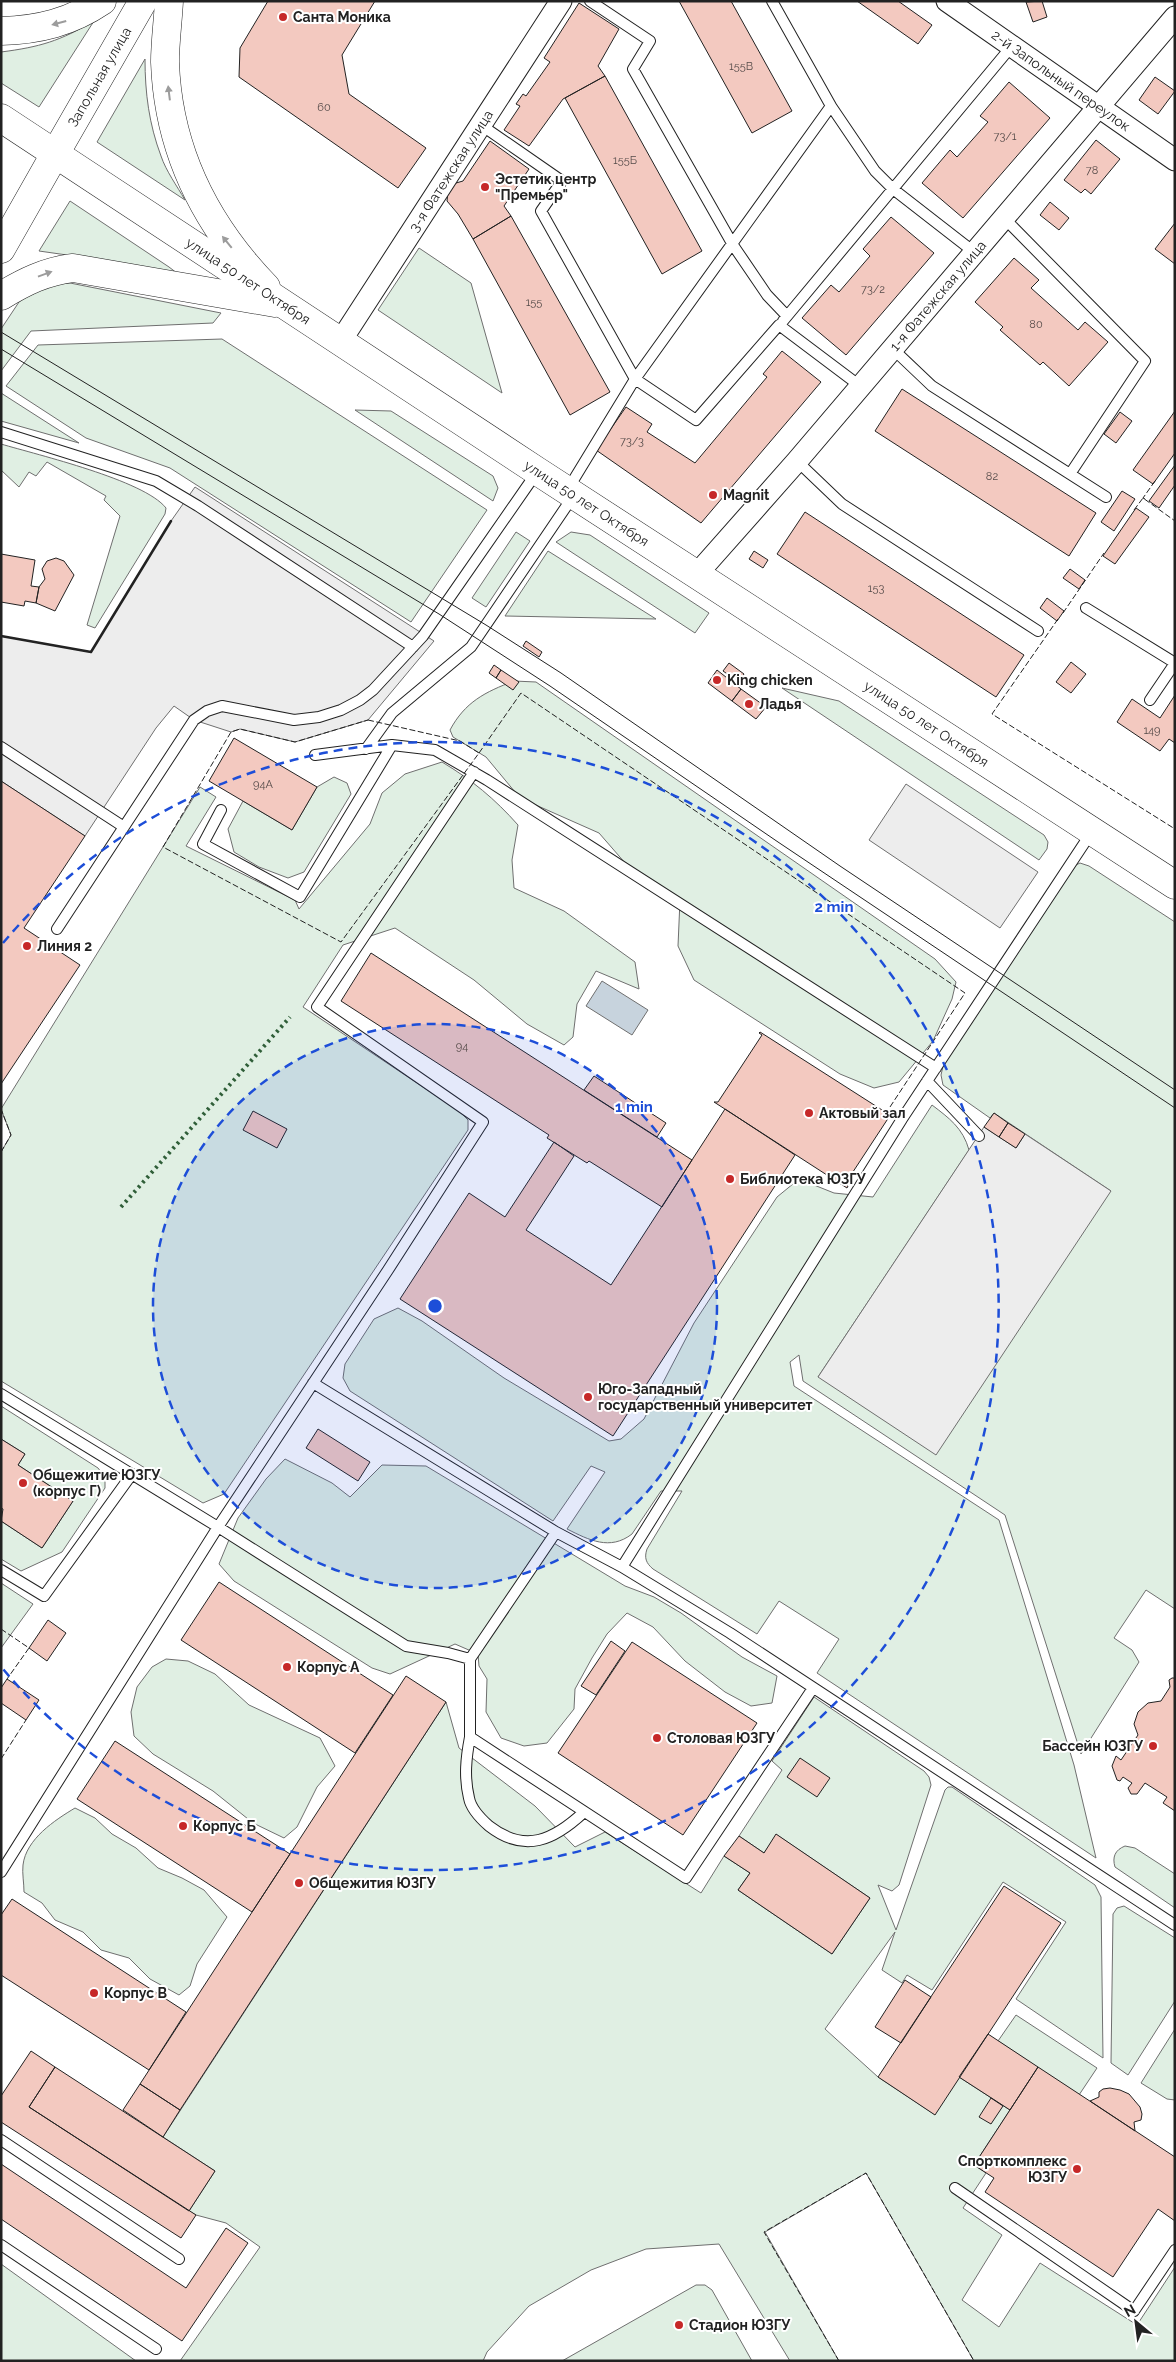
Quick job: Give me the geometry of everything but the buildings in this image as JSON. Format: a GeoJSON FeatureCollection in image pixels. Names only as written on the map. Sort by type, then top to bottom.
{"type":"FeatureCollection","features":[{"type":"Feature","properties":{"kind":"main road"},"geometry":{"type":"LineString","coordinates":[[1,31],[31,30],[69,20],[102,1]]}},
{"type":"Feature","properties":{"kind":"main road","name":"Запольная улица"},"geometry":{"type":"LineString","coordinates":[[1,249],[143,1]]}},
{"type":"Feature","properties":{"kind":"main road"},"geometry":{"type":"LineString","coordinates":[[169,1],[165,62],[171,111],[183,156],[199,196],[221,235],[248,269],[283,304]]}},
{"type":"Feature","properties":{"kind":"main road","name":"улица 50 лет Октября"},"geometry":{"type":"LineString","coordinates":[[1,118],[537,471],[1175,885]]}},
{"type":"Feature","properties":{"kind":"main road"},"geometry":{"type":"LineString","coordinates":[[1,296],[43,274],[73,268],[283,304]]}},
{"type":"Feature","properties":{"kind":"street","name":"3-я Фатежская улица"},"geometry":{"type":"LineString","coordinates":[[340,342],[561,1]]}},
{"type":"Feature","properties":{"kind":"street","name":"2-й Запольный переулок"},"geometry":{"type":"LineString","coordinates":[[948,1],[1011,47],[1175,160]]}},
{"type":"Feature","properties":{"kind":"street","name":"1-я Фатежская улица"},"geometry":{"type":"LineString","coordinates":[[697,574],[797,461],[1175,17]]}},
{"type":"Feature","properties":{"kind":"lane"},"geometry":{"type":"LineString","coordinates":[[590,1],[650,41],[633,69],[733,245],[767,295],[787,316]]}},
{"type":"Feature","properties":{"kind":"lane"},"geometry":{"type":"LineString","coordinates":[[772,1],[831,106],[875,171],[893,188],[974,252]]}},
{"type":"Feature","properties":{"kind":"lane"},"geometry":{"type":"LineString","coordinates":[[481,125],[562,181],[541,212],[635,379],[696,420],[787,316],[1011,47]]}},
{"type":"Feature","properties":{"kind":"lane"},"geometry":{"type":"LineString","coordinates":[[366,749],[392,713],[471,647],[571,492],[635,379],[831,106]]}},
{"type":"Feature","properties":{"kind":"lane"},"geometry":{"type":"LineString","coordinates":[[1004,218],[1145,361],[1070,474]]}},
{"type":"Feature","properties":{"kind":"lane"},"geometry":{"type":"LineString","coordinates":[[779,325],[860,386]]}},
{"type":"Feature","properties":{"kind":"lane"},"geometry":{"type":"LineString","coordinates":[[892,348],[932,386],[1106,497]]}},
{"type":"Feature","properties":{"kind":"lane"},"geometry":{"type":"LineString","coordinates":[[1,432],[156,481],[206,511],[413,647]]}},
{"type":"Feature","properties":{"kind":"lane"},"geometry":{"type":"LineString","coordinates":[[797,461],[842,504],[1038,631]]}},
{"type":"Feature","properties":{"kind":"lane"},"geometry":{"type":"LineString","coordinates":[[58,929],[194,720],[207,710],[222,706],[294,720],[319,717],[341,710],[360,700],[413,647],[448,602],[537,471]]}},
{"type":"Feature","properties":{"kind":"lane"},"geometry":{"type":"LineString","coordinates":[[1086,608],[1175,663],[1150,700]]}},
{"type":"Feature","properties":{"kind":"lane"},"geometry":{"type":"LineString","coordinates":[[221,810],[202,844],[300,897],[392,745]]}},
{"type":"Feature","properties":{"kind":"lane"},"geometry":{"type":"LineString","coordinates":[[314,755],[392,745],[435,750],[474,772],[936,1068]]}},
{"type":"Feature","properties":{"kind":"lane"},"geometry":{"type":"LineString","coordinates":[[1,748],[124,827]]}},
{"type":"Feature","properties":{"kind":"lane"},"geometry":{"type":"LineString","coordinates":[[1,1872],[218,1527],[388,1270],[483,1122],[317,1007],[474,772]]}},
{"type":"Feature","properties":{"kind":"lane"},"geometry":{"type":"LineString","coordinates":[[622,1567],[927,1081],[1092,831]]}},
{"type":"Feature","properties":{"kind":"lane"},"geometry":{"type":"LineString","coordinates":[[927,1081],[979,1136]]}},
{"type":"Feature","properties":{"kind":"lane"},"geometry":{"type":"LineString","coordinates":[[313,1382],[556,1532],[622,1567],[813,1688],[1175,1925]]}},
{"type":"Feature","properties":{"kind":"lane"},"geometry":{"type":"LineString","coordinates":[[1,1394],[218,1527],[406,1646],[448,1653],[470,1659]]}},
{"type":"Feature","properties":{"kind":"lane"},"geometry":{"type":"LineString","coordinates":[[1,1570],[44,1596],[132,1474]]}},
{"type":"Feature","properties":{"kind":"lane"},"geometry":{"type":"LineString","coordinates":[[556,1532],[470,1659],[470,1737],[465,1769],[469,1800],[480,1819],[496,1831],[523,1843],[541,1840],[566,1828],[584,1812]]}},
{"type":"Feature","properties":{"kind":"lane"},"geometry":{"type":"LineString","coordinates":[[470,1737],[686,1878],[813,1688]]}},
{"type":"Feature","properties":{"kind":"lane"},"geometry":{"type":"LineString","coordinates":[[1,2140],[179,2259]]}},
{"type":"Feature","properties":{"kind":"lane"},"geometry":{"type":"LineString","coordinates":[[955,2188],[1134,2311],[1175,2250]]}},
{"type":"Feature","properties":{"kind":"lane"},"geometry":{"type":"LineString","coordinates":[[1,2245],[156,2349]]}},
{"type":"Feature","properties":{"kind":"green space"},"geometry":{"type":"Polygon","coordinates":[[[94,21],[39,107],[1,83],[1,52],[49,42],[71,34],[94,21]]]}},
{"type":"Feature","properties":{"kind":"green space"},"geometry":{"type":"Polygon","coordinates":[[[145,59],[147,96],[153,132],[166,167],[185,200],[97,142],[145,59]]]}},
{"type":"Feature","properties":{"kind":"green space"},"geometry":{"type":"Polygon","coordinates":[[[70,201],[169,267],[194,286],[102,260],[39,251],[70,201]]]}},
{"type":"Feature","properties":{"kind":"green space"},"geometry":{"type":"Polygon","coordinates":[[[419,248],[471,283],[502,393],[378,310],[419,248]]]}},
{"type":"Feature","properties":{"kind":"green space"},"geometry":{"type":"Polygon","coordinates":[[[70,283],[221,313],[213,323],[31,331],[1,371],[1,329],[19,302],[29,294],[54,284],[70,283]]]}},
{"type":"Feature","properties":{"kind":"green space"},"geometry":{"type":"Polygon","coordinates":[[[222,339],[487,510],[411,622],[170,468],[86,438],[6,386],[38,345],[222,339]]]}},
{"type":"Feature","properties":{"kind":"green space"},"geometry":{"type":"Polygon","coordinates":[[[1,393],[79,443],[1,421],[1,393]]]}},
{"type":"Feature","properties":{"kind":"green space"},"geometry":{"type":"Polygon","coordinates":[[[355,410],[391,411],[493,476],[498,488],[493,501],[355,410]]]}},
{"type":"Feature","properties":{"kind":"green space"},"geometry":{"type":"Polygon","coordinates":[[[1,444],[114,478],[154,498],[166,508],[165,514],[95,628],[87,625],[120,516],[104,500],[106,496],[47,462],[36,476],[29,472],[19,487],[1,470],[1,444]]]}},
{"type":"Feature","properties":{"kind":"green space"},"geometry":{"type":"Polygon","coordinates":[[[516,532],[530,541],[486,607],[472,598],[516,532]]]}},
{"type":"Feature","properties":{"kind":"green space"},"geometry":{"type":"Polygon","coordinates":[[[571,532],[590,535],[709,613],[695,633],[556,542],[571,532]]]}},
{"type":"Feature","properties":{"kind":"green space"},"geometry":{"type":"Polygon","coordinates":[[[548,551],[656,619],[505,616],[548,551]]]}},
{"type":"Feature","properties":{"kind":"green space"},"geometry":{"type":"Polygon","coordinates":[[[514,681],[536,682],[935,959],[956,982],[952,999],[933,1041],[899,1082],[874,1088],[840,1074],[694,980],[678,946],[680,900],[626,864],[599,833],[520,798],[486,757],[453,737],[450,730],[469,705],[494,689],[514,681]]]}},
{"type":"Feature","properties":{"kind":"green space"},"geometry":{"type":"Polygon","coordinates":[[[782,688],[839,701],[1044,835],[1048,842],[1047,849],[1039,860],[782,688]]]}},
{"type":"Feature","properties":{"kind":"green space"},"geometry":{"type":"Polygon","coordinates":[[[442,762],[483,790],[518,825],[512,860],[514,888],[564,911],[635,962],[639,989],[596,971],[577,1004],[573,1037],[564,1045],[527,1024],[474,980],[395,928],[343,945],[303,1007],[459,1111],[468,1120],[468,1130],[224,1494],[203,1503],[1,1381],[1,1152],[11,1135],[1,1109],[200,787],[216,797],[186,846],[295,900],[299,909],[370,824],[382,793],[405,774],[442,762]]]}},
{"type":"Feature","properties":{"kind":"green space"},"geometry":{"type":"Polygon","coordinates":[[[334,777],[347,783],[351,794],[304,872],[288,878],[259,867],[234,852],[228,829],[243,801],[292,830],[317,787],[334,777]]]}},
{"type":"Feature","properties":{"kind":"green space"},"geometry":{"type":"Polygon","coordinates":[[[1080,863],[1089,866],[1175,922],[1175,1609],[1146,1590],[1114,1638],[1132,1650],[1139,1662],[1081,1754],[1005,1515],[803,1381],[799,1355],[790,1362],[794,1386],[999,1520],[1074,1765],[1096,1858],[817,1673],[839,1639],[779,1601],[757,1634],[653,1569],[646,1560],[647,1549],[682,1491],[661,1491],[632,1534],[624,1539],[608,1543],[591,1540],[567,1529],[605,1472],[591,1466],[553,1521],[350,1391],[343,1378],[345,1364],[374,1319],[398,1308],[422,1321],[504,1378],[609,1441],[621,1439],[644,1419],[694,1323],[777,1197],[799,1179],[834,1193],[873,1197],[932,1105],[950,1119],[963,1136],[969,1150],[818,1377],[1111,1191],[994,1113],[990,1118],[943,1085],[941,1075],[944,1062],[1072,867],[1080,863]]]}},
{"type":"Feature","properties":{"kind":"green space"},"geometry":{"type":"Polygon","coordinates":[[[1,1406],[98,1468],[105,1477],[105,1488],[62,1552],[21,1571],[1,1559],[1,1521],[42,1548],[73,1501],[18,1465],[25,1454],[1,1439],[1,1406]]]}},
{"type":"Feature","properties":{"kind":"green space"},"geometry":{"type":"Polygon","coordinates":[[[285,1459],[332,1483],[350,1497],[382,1465],[426,1466],[625,1586],[654,1597],[681,1613],[742,1657],[777,1676],[772,1703],[751,1706],[725,1692],[685,1661],[653,1627],[627,1613],[607,1634],[592,1658],[575,1689],[574,1709],[547,1743],[524,1746],[501,1738],[486,1712],[487,1679],[479,1666],[478,1654],[455,1644],[390,1674],[372,1668],[234,1581],[219,1564],[238,1518],[266,1479],[285,1459]]]}},
{"type":"Feature","properties":{"kind":"green space"},"geometry":{"type":"Polygon","coordinates":[[[1,1583],[33,1604],[1,1648],[1,1583]]]}},
{"type":"Feature","properties":{"kind":"green space"},"geometry":{"type":"Polygon","coordinates":[[[166,1659],[188,1661],[215,1674],[249,1705],[320,1738],[335,1766],[317,1787],[297,1827],[284,1838],[253,1823],[213,1791],[153,1754],[134,1736],[131,1712],[137,1687],[152,1667],[166,1659]]]}},
{"type":"Feature","properties":{"kind":"green space"},"geometry":{"type":"Polygon","coordinates":[[[814,1697],[924,1771],[929,1777],[931,1785],[899,1885],[892,1891],[878,1885],[896,1930],[945,1790],[948,1787],[952,1787],[1095,1885],[1101,1897],[1103,2058],[1016,1999],[1066,1922],[1003,1882],[932,1990],[907,1975],[902,1983],[882,1970],[895,1932],[825,2029],[878,2077],[934,2114],[959,2077],[1010,2110],[974,2165],[986,2173],[963,2208],[1002,2235],[962,2300],[999,2327],[1040,2263],[1137,2325],[1175,2267],[1175,2361],[974,2361],[866,2173],[765,2232],[839,2361],[790,2361],[719,2244],[646,2249],[591,2270],[529,2306],[487,2352],[483,2361],[180,2361],[260,2247],[226,2223],[196,2215],[189,2211],[215,2171],[163,2137],[446,1702],[459,1748],[535,1806],[575,1847],[605,1832],[701,1893],[724,1856],[750,1873],[738,1890],[832,1954],[870,1898],[777,1835],[764,1853],[739,1836],[782,1770],[772,1761],[814,1697]]]}},
{"type":"Feature","properties":{"kind":"green space"},"geometry":{"type":"Polygon","coordinates":[[[75,1808],[95,1818],[112,1834],[136,1848],[158,1868],[204,1890],[227,1917],[197,1964],[190,1986],[179,1995],[150,1979],[129,1958],[101,1950],[83,1932],[55,1920],[42,1903],[24,1892],[23,1865],[30,1847],[35,1839],[51,1824],[75,1808]]]}},
{"type":"Feature","properties":{"kind":"green space"},"geometry":{"type":"Polygon","coordinates":[[[1125,1846],[1135,1848],[1175,1874],[1175,1908],[1115,1867],[1115,1854],[1125,1846]]]}},
{"type":"Feature","properties":{"kind":"green space"},"geometry":{"type":"Polygon","coordinates":[[[1124,1906],[1175,1938],[1175,2001],[1128,2075],[1111,2063],[1113,1914],[1117,1908],[1124,1906]]]}},
{"type":"Feature","properties":{"kind":"green space"},"geometry":{"type":"Polygon","coordinates":[[[1016,2015],[1097,2068],[1079,2095],[998,2041],[1016,2015]]]}},
{"type":"Feature","properties":{"kind":"green space"},"geometry":{"type":"Polygon","coordinates":[[[1175,2029],[1175,2100],[1167,2099],[1141,2083],[1175,2029]]]}},
{"type":"Feature","properties":{"kind":"green space"},"geometry":{"type":"Polygon","coordinates":[[[1,2264],[136,2361],[1,2361],[1,2264]]]}},
{"type":"Feature","properties":{"kind":"green space","name":"Стадион ЮЗГУ"},"geometry":{"type":"Polygon","coordinates":[[[696,2285],[705,2285],[712,2290],[752,2361],[562,2361],[696,2285]]]}},
{"type":"Feature","properties":{"kind":"shaded area"},"geometry":{"type":"Polygon","coordinates":[[[195,487],[434,641],[368,720],[295,742],[240,729],[231,732],[194,720],[174,706],[156,728],[85,836],[1,781],[1,636],[91,652],[171,521],[195,487]]]}},
{"type":"Feature","properties":{"kind":"shaded area"},"geometry":{"type":"Polygon","coordinates":[[[906,784],[1038,872],[1000,928],[869,840],[906,784]]]}},
{"type":"Feature","properties":{"kind":"shaded area"},"geometry":{"type":"Polygon","coordinates":[[[602,981],[648,1010],[632,1035],[586,1006],[602,981]]]}},
{"type":"Feature","properties":{"kind":"shaded area"},"geometry":{"type":"Polygon","coordinates":[[[984,1127],[1016,1148],[1025,1134],[1111,1191],[936,1455],[818,1377],[984,1127]]]}},
{"type":"Feature","properties":{"kind":"tram line"},"geometry":{"type":"LineString","coordinates":[[1,332],[486,625],[561,673],[840,866],[1175,1090]]}},
{"type":"Feature","properties":{"kind":"tram line"},"geometry":{"type":"LineString","coordinates":[[1,349],[439,614],[550,686],[778,842],[1175,1108]]}},
{"type":"Feature","properties":{"kind":"hedge"},"geometry":{"type":"LineString","coordinates":[[121,1207],[290,1017]]}},
{"type":"Feature","properties":{"kind":"fence"},"geometry":{"type":"LineString","coordinates":[[1145,499],[1143,498],[1155,481]]}},
{"type":"Feature","properties":{"kind":"fence"},"geometry":{"type":"LineString","coordinates":[[1134,510],[1143,498],[1175,521]]}},
{"type":"Feature","properties":{"kind":"fence"},"geometry":{"type":"LineString","coordinates":[[1063,613],[1104,553]]}},
{"type":"Feature","properties":{"kind":"fence"},"geometry":{"type":"LineString","coordinates":[[1058,619],[992,714],[1175,829]]}},
{"type":"Feature","properties":{"kind":"fence"},"geometry":{"type":"LineString","coordinates":[[479,753],[521,693],[965,993],[890,1107]]}},
{"type":"Feature","properties":{"kind":"fence"},"geometry":{"type":"LineString","coordinates":[[368,720],[460,741],[479,753],[341,942],[163,847],[231,732],[240,729],[295,742],[368,720]]}},
{"type":"Feature","properties":{"kind":"fence"},"geometry":{"type":"LineString","coordinates":[[1,1109],[11,1135],[1,1152]]}},
{"type":"Feature","properties":{"kind":"fence"},"geometry":{"type":"LineString","coordinates":[[1,1629],[29,1648],[7,1679]]}},
{"type":"Feature","properties":{"kind":"fence"},"geometry":{"type":"LineString","coordinates":[[1,1759],[26,1720]]}},
{"type":"Feature","properties":{"kind":"fence"},"geometry":{"type":"LineString","coordinates":[[839,2361],[764,2232],[866,2173],[974,2361]]}},
{"type":"Feature","properties":{"kind":"wall"},"geometry":{"type":"LineString","coordinates":[[1,636],[91,652],[171,521]]}},
{"type":"Feature","properties":{"kind":"place","name":"Санта Моника"},"geometry":{"type":"Point","coordinates":[283,17]}},
{"type":"Feature","properties":{"kind":"place","name":"Эстетик центр \"Премьер\""},"geometry":{"type":"Point","coordinates":[485,187]}},
{"type":"Feature","properties":{"kind":"place","name":"Magnit"},"geometry":{"type":"Point","coordinates":[713,495]}},
{"type":"Feature","properties":{"kind":"place","name":"King chicken"},"geometry":{"type":"Point","coordinates":[717,680]}},
{"type":"Feature","properties":{"kind":"place","name":"Ладья"},"geometry":{"type":"Point","coordinates":[749,704]}},
{"type":"Feature","properties":{"kind":"place","name":"Линия 2"},"geometry":{"type":"Point","coordinates":[27,946]}},
{"type":"Feature","properties":{"kind":"place","name":"Актовый зал"},"geometry":{"type":"Point","coordinates":[809,1113]}},
{"type":"Feature","properties":{"kind":"place","name":"Библиотека ЮЗГУ"},"geometry":{"type":"Point","coordinates":[730,1179]}},
{"type":"Feature","properties":{"kind":"place","name":"Юго-Западный государственный университет"},"geometry":{"type":"Point","coordinates":[588,1397]}},
{"type":"Feature","properties":{"kind":"place","name":"Общежитие ЮЗГУ (корпус Г)"},"geometry":{"type":"Point","coordinates":[23,1483]}},
{"type":"Feature","properties":{"kind":"place","name":"Корпус А"},"geometry":{"type":"Point","coordinates":[287,1667]}},
{"type":"Feature","properties":{"kind":"place","name":"Столовая ЮЗГУ"},"geometry":{"type":"Point","coordinates":[657,1738]}},
{"type":"Feature","properties":{"kind":"place","name":"Бассейн ЮЗГУ"},"geometry":{"type":"Point","coordinates":[1153,1746]}},
{"type":"Feature","properties":{"kind":"place","name":"Корпус Б"},"geometry":{"type":"Point","coordinates":[183,1826]}},
{"type":"Feature","properties":{"kind":"place","name":"Общежития ЮЗГУ"},"geometry":{"type":"Point","coordinates":[299,1883]}},
{"type":"Feature","properties":{"kind":"place","name":"Корпус В"},"geometry":{"type":"Point","coordinates":[94,1993]}},
{"type":"Feature","properties":{"kind":"place","name":"Спорткомплекс ЮЗГУ"},"geometry":{"type":"Point","coordinates":[1077,2169]}},
{"type":"Feature","properties":{"kind":"place","name":"Стадион ЮЗГУ"},"geometry":{"type":"Point","coordinates":[679,2325]}}]}
